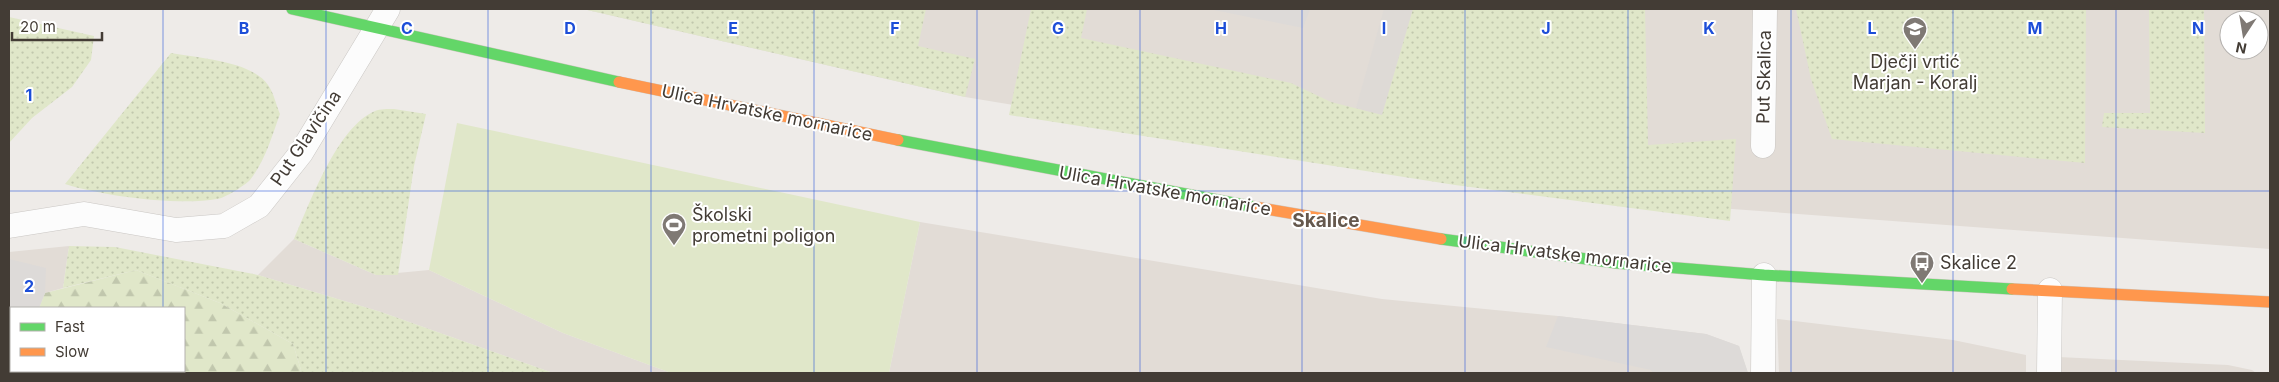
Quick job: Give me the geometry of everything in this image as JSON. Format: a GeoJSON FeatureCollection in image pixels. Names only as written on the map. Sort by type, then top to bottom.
{"type":"FeatureCollection","features":[{"type":"Feature","properties":{"kind":"main road","name":"Ulica Hrvatske mornarice"},"geometry":{"type":"LineString","coordinates":[[292,9],[382,18],[694,99],[1019,164],[1414,235],[1616,263],[1764,275],[2270,302]]}},
{"type":"Feature","properties":{"kind":"street","name":"Put Skalica"},"geometry":{"type":"LineString","coordinates":[[1763,146],[1765,9]]}},
{"type":"Feature","properties":{"kind":"street","name":"Put Glavičina"},"geometry":{"type":"LineString","coordinates":[[9,226],[84,214],[176,230],[224,226],[259,206],[295,161],[382,18]]}},
{"type":"Feature","properties":{"kind":"street"},"geometry":{"type":"LineString","coordinates":[[1763,373],[1764,275]]}},
{"type":"Feature","properties":{"kind":"street"},"geometry":{"type":"LineString","coordinates":[[2049,373],[2050,290]]}},
{"type":"Feature","properties":{"kind":"shaded area"},"geometry":{"type":"Polygon","coordinates":[[[583,9],[2270,9],[2270,249],[1705,207],[1249,144],[965,97],[583,9]]]}},
{"type":"Feature","properties":{"kind":"shaded area"},"geometry":{"type":"Polygon","coordinates":[[[1209,9],[1310,9],[1303,28],[1209,9]]]}},
{"type":"Feature","properties":{"kind":"shaded area"},"geometry":{"type":"Polygon","coordinates":[[[1384,9],[1413,9],[1382,115],[1356,108],[1384,9]]]}},
{"type":"Feature","properties":{"kind":"shaded area"},"geometry":{"type":"Polygon","coordinates":[[[920,222],[1382,299],[1558,316],[1706,334],[1739,346],[1748,373],[889,373],[920,222]]]}},
{"type":"Feature","properties":{"kind":"shaded area"},"geometry":{"type":"Polygon","coordinates":[[[294,239],[376,275],[429,270],[563,333],[671,373],[553,373],[381,312],[258,275],[294,239]]]}},
{"type":"Feature","properties":{"kind":"shaded area"},"geometry":{"type":"Polygon","coordinates":[[[69,246],[63,288],[45,293],[39,307],[10,307],[10,372],[19,373],[9,373],[9,252],[69,246]]]}},
{"type":"Feature","properties":{"kind":"shaded area"},"geometry":{"type":"Polygon","coordinates":[[[9,259],[46,268],[45,293],[39,307],[10,307],[10,372],[20,372],[9,373],[9,259]]]}},
{"type":"Feature","properties":{"kind":"shaded area"},"geometry":{"type":"Polygon","coordinates":[[[1558,316],[1706,334],[1739,346],[1748,373],[1653,373],[1651,370],[1546,347],[1558,316]]]}},
{"type":"Feature","properties":{"kind":"shaded area"},"geometry":{"type":"Polygon","coordinates":[[[1777,319],[1953,340],[2026,355],[2026,373],[1779,373],[1777,319]]]}},
{"type":"Feature","properties":{"kind":"shaded area"},"geometry":{"type":"Polygon","coordinates":[[[2058,357],[2228,365],[2252,370],[2256,373],[2059,373],[2058,357]]]}},
{"type":"Feature","properties":{"kind":"green space"},"geometry":{"type":"Polygon","coordinates":[[[583,9],[926,9],[918,46],[975,59],[965,97],[583,9]]]}},
{"type":"Feature","properties":{"kind":"green space"},"geometry":{"type":"Polygon","coordinates":[[[1031,9],[1087,9],[1081,38],[1291,83],[1331,102],[1382,115],[1413,9],[1645,9],[1648,145],[1736,139],[1730,221],[1455,185],[1009,115],[1031,9]]]}},
{"type":"Feature","properties":{"kind":"green space"},"geometry":{"type":"Polygon","coordinates":[[[1796,9],[2086,9],[2085,163],[1832,139],[1811,79],[1796,9]]]}},
{"type":"Feature","properties":{"kind":"green space"},"geometry":{"type":"Polygon","coordinates":[[[2149,9],[2204,9],[2205,133],[2102,127],[2104,113],[2150,113],[2149,9]]]}},
{"type":"Feature","properties":{"kind":"green space"},"geometry":{"type":"Polygon","coordinates":[[[9,17],[94,36],[91,60],[72,87],[32,118],[9,143],[9,17]]]}},
{"type":"Feature","properties":{"kind":"green space"},"geometry":{"type":"Polygon","coordinates":[[[171,53],[237,66],[260,77],[270,88],[280,114],[264,157],[250,180],[220,198],[201,201],[141,199],[65,184],[171,53]]]}},
{"type":"Feature","properties":{"kind":"green space"},"geometry":{"type":"Polygon","coordinates":[[[394,109],[426,114],[414,166],[398,275],[376,275],[294,239],[326,168],[349,133],[361,120],[375,111],[394,109]]]}},
{"type":"Feature","properties":{"kind":"green space","name":"Školski prometni poligon"},"geometry":{"type":"Polygon","coordinates":[[[457,123],[920,222],[889,373],[671,373],[563,333],[429,270],[457,123]]]}},
{"type":"Feature","properties":{"kind":"green space"},"geometry":{"type":"Polygon","coordinates":[[[69,246],[115,247],[258,275],[381,312],[553,373],[299,373],[301,370],[293,344],[220,303],[136,270],[63,288],[69,246]]]}},
{"type":"Feature","properties":{"kind":"green space"},"geometry":{"type":"Polygon","coordinates":[[[136,270],[220,303],[293,344],[301,370],[299,373],[44,373],[185,372],[185,307],[39,307],[45,293],[136,270]]]}},
{"type":"Feature","properties":{"kind":"traffic: fast"},"geometry":{"type":"LineString","coordinates":[[292,9],[619,82]]}},
{"type":"Feature","properties":{"kind":"traffic: fast"},"geometry":{"type":"LineString","coordinates":[[898,140],[1255,207]]}},
{"type":"Feature","properties":{"kind":"traffic: fast"},"geometry":{"type":"LineString","coordinates":[[1441,239],[1616,263],[1764,275],[2012,289]]}},
{"type":"Feature","properties":{"kind":"traffic: slow"},"geometry":{"type":"LineString","coordinates":[[619,82],[898,140]]}},
{"type":"Feature","properties":{"kind":"traffic: slow"},"geometry":{"type":"LineString","coordinates":[[1255,207],[1441,239]]}},
{"type":"Feature","properties":{"kind":"traffic: slow"},"geometry":{"type":"LineString","coordinates":[[2012,289],[2270,302]]}},
{"type":"Feature","properties":{"kind":"place","name":"Dječji vrtić Marjan - Koralj"},"geometry":{"type":"Point","coordinates":[1915,50]}},
{"type":"Feature","properties":{"kind":"place","name":"Školski prometni poligon"},"geometry":{"type":"Point","coordinates":[674,246]}},
{"type":"Feature","properties":{"kind":"place","name":"Skalice 2"},"geometry":{"type":"Point","coordinates":[1922,284]}},
{"type":"Feature","properties":{"kind":"district","name":"Skalice"},"geometry":{"type":"Point","coordinates":[1326,220]}}]}
